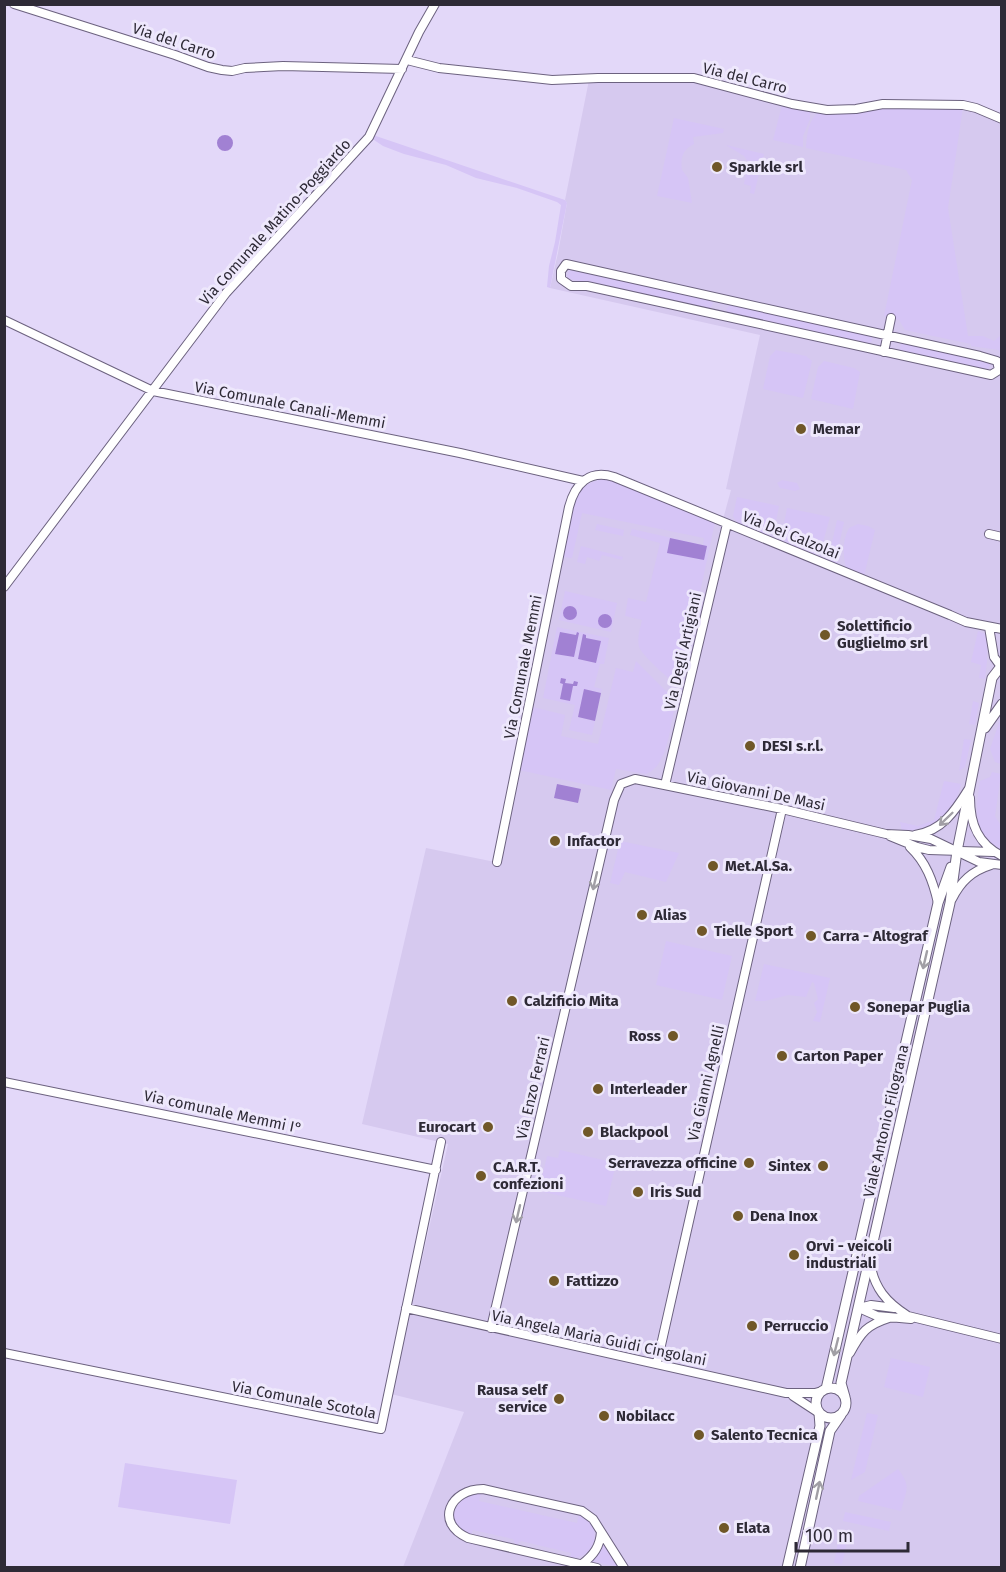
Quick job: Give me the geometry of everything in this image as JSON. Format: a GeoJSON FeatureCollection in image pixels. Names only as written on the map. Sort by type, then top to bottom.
{"type":"FeatureCollection","features":[{"type":"Feature","properties":{"kind":"main road","name":"Viale Antonio Filograna"},"geometry":{"type":"LineString","coordinates":[[845,1397],[841,1387],[950,903],[957,851],[992,678],[1001,666]]}},
{"type":"Feature","properties":{"kind":"main road"},"geometry":{"type":"LineString","coordinates":[[982,732],[1002,704]]}},
{"type":"Feature","properties":{"kind":"main road","name":"Viale Antonio Filograna"},"geometry":{"type":"LineString","coordinates":[[824,1390],[847,1305],[938,903],[957,851]]}},
{"type":"Feature","properties":{"kind":"main road"},"geometry":{"type":"LineString","coordinates":[[847,1305],[859,1308]]}},
{"type":"Feature","properties":{"kind":"main road"},"geometry":{"type":"LineString","coordinates":[[787,1568],[819,1426],[816,1404],[818,1395],[824,1390],[839,1390],[845,1397],[846,1407],[830,1431],[801,1568]]}},
{"type":"Feature","properties":{"kind":"main road"},"geometry":{"type":"LineString","coordinates":[[819,1413],[827,1418],[837,1418],[841,1415]]}},
{"type":"Feature","properties":{"kind":"street","name":"Via del Carro"},"geometry":{"type":"LineString","coordinates":[[15,4],[164,51],[208,68],[232,71],[283,66],[402,69]]}},
{"type":"Feature","properties":{"kind":"street","name":"Via Comunale Matino-Poggiardo"},"geometry":{"type":"LineString","coordinates":[[4,587],[226,293],[369,137],[419,32],[435,4]]}},
{"type":"Feature","properties":{"kind":"street","name":"Via del Carro"},"geometry":{"type":"LineString","coordinates":[[406,60],[439,68],[552,80],[694,78],[792,104],[827,110],[856,109],[883,104],[963,105],[1002,119]]}},
{"type":"Feature","properties":{"kind":"street"},"geometry":{"type":"LineString","coordinates":[[566,264],[570,264],[721,299],[994,360],[999,364],[1000,369],[991,375],[587,286],[571,286],[563,282],[561,271],[566,264]]}},
{"type":"Feature","properties":{"kind":"street"},"geometry":{"type":"LineString","coordinates":[[717,315],[721,299]]}},
{"type":"Feature","properties":{"kind":"street"},"geometry":{"type":"LineString","coordinates":[[884,352],[891,318]]}},
{"type":"Feature","properties":{"kind":"street","name":"Via Comunale Canali-Memmi"},"geometry":{"type":"LineString","coordinates":[[4,320],[153,391],[583,480]]}},
{"type":"Feature","properties":{"kind":"street","name":"Via Dei Calzolai"},"geometry":{"type":"LineString","coordinates":[[583,480],[603,474],[614,477],[966,622],[995,628]]}},
{"type":"Feature","properties":{"kind":"street","name":"Via Comunale Memmi"},"geometry":{"type":"LineString","coordinates":[[497,862],[569,507],[575,489],[583,480]]}},
{"type":"Feature","properties":{"kind":"street","name":"Via Degli Artigiani"},"geometry":{"type":"LineString","coordinates":[[665,785],[727,524]]}},
{"type":"Feature","properties":{"kind":"street"},"geometry":{"type":"LineString","coordinates":[[989,534],[1002,537]]}},
{"type":"Feature","properties":{"kind":"street"},"geometry":{"type":"LineString","coordinates":[[1001,666],[994,657],[995,628],[1002,620]]}},
{"type":"Feature","properties":{"kind":"street","name":"Via Giovanni De Masi"},"geometry":{"type":"LineString","coordinates":[[621,784],[634,779],[782,809],[907,839],[931,839],[980,862],[997,865]]}},
{"type":"Feature","properties":{"kind":"street","name":"Via Enzo Ferrari"},"geometry":{"type":"LineString","coordinates":[[491,1328],[614,800],[621,784]]}},
{"type":"Feature","properties":{"kind":"street"},"geometry":{"type":"LineString","coordinates":[[938,903],[931,878],[921,858],[907,839],[931,831],[946,820],[970,785]]}},
{"type":"Feature","properties":{"kind":"street"},"geometry":{"type":"LineString","coordinates":[[970,785],[970,816],[983,843],[1002,856]]}},
{"type":"Feature","properties":{"kind":"street","name":"Via Gianni Agnelli"},"geometry":{"type":"LineString","coordinates":[[657,1363],[782,809]]}},
{"type":"Feature","properties":{"kind":"street"},"geometry":{"type":"LineString","coordinates":[[957,851],[993,852]]}},
{"type":"Feature","properties":{"kind":"street"},"geometry":{"type":"LineString","coordinates":[[950,903],[958,888],[974,871],[997,865]]}},
{"type":"Feature","properties":{"kind":"street","name":"Via comunale Memmi I°"},"geometry":{"type":"LineString","coordinates":[[4,1082],[436,1170]]}},
{"type":"Feature","properties":{"kind":"street","name":"Via Comunale Scotola"},"geometry":{"type":"LineString","coordinates":[[4,1353],[381,1429],[441,1142]]}},
{"type":"Feature","properties":{"kind":"street"},"geometry":{"type":"LineString","coordinates":[[870,1261],[875,1284],[882,1296],[895,1308],[916,1319]]}},
{"type":"Feature","properties":{"kind":"street"},"geometry":{"type":"LineString","coordinates":[[859,1308],[871,1305],[895,1308]]}},
{"type":"Feature","properties":{"kind":"street","name":"Via Angela Maria Guidi Cingolani"},"geometry":{"type":"LineString","coordinates":[[406,1308],[786,1393]]}},
{"type":"Feature","properties":{"kind":"street"},"geometry":{"type":"LineString","coordinates":[[859,1308],[877,1316],[916,1319],[1002,1339]]}},
{"type":"Feature","properties":{"kind":"street"},"geometry":{"type":"LineString","coordinates":[[848,1357],[862,1332],[889,1318]]}},
{"type":"Feature","properties":{"kind":"street"},"geometry":{"type":"LineString","coordinates":[[786,1393],[804,1394],[824,1390]]}},
{"type":"Feature","properties":{"kind":"street"},"geometry":{"type":"LineString","coordinates":[[786,1393],[808,1404],[819,1413]]}},
{"type":"Feature","properties":{"kind":"street"},"geometry":{"type":"LineString","coordinates":[[597,1568],[468,1538],[458,1533],[451,1524],[450,1508],[460,1494],[471,1489],[483,1489],[582,1511],[593,1519],[624,1568]]}},
{"type":"Feature","properties":{"kind":"street"},"geometry":{"type":"LineString","coordinates":[[582,1564],[597,1549],[601,1532]]}},
{"type":"Feature","properties":{"kind":"shaded area"},"geometry":{"type":"Polygon","coordinates":[[[589,80],[693,80],[808,109],[970,109],[1001,121],[1001,1567],[403,1567],[464,1412],[391,1394],[411,1296],[415,1291],[448,1144],[362,1124],[426,848],[500,863],[574,503],[582,488],[594,481],[722,523],[731,490],[726,489],[760,335],[550,288],[589,80]]]}},
{"type":"Feature","properties":{"kind":"shaded area"},"geometry":{"type":"Polygon","coordinates":[[[782,105],[810,111],[810,119],[803,136],[803,147],[773,140],[782,105]]]}},
{"type":"Feature","properties":{"kind":"shaded area"},"geometry":{"type":"Polygon","coordinates":[[[880,106],[963,107],[948,208],[968,336],[983,336],[994,341],[1001,335],[1000,353],[999,350],[971,346],[971,344],[905,330],[899,320],[884,316],[912,180],[906,170],[806,148],[810,123],[819,112],[880,106]]]}},
{"type":"Feature","properties":{"kind":"shaded area"},"geometry":{"type":"Polygon","coordinates":[[[674,118],[724,129],[723,133],[693,137],[694,144],[683,154],[682,170],[688,178],[692,203],[657,196],[674,118]]]}},
{"type":"Feature","properties":{"kind":"shaded area"},"geometry":{"type":"Polygon","coordinates":[[[225,135],[233,143],[225,151],[217,143],[225,135]]]}},
{"type":"Feature","properties":{"kind":"shaded area"},"geometry":{"type":"Polygon","coordinates":[[[373,135],[565,200],[567,203],[550,288],[547,287],[549,266],[561,205],[517,188],[476,178],[446,165],[404,154],[383,146],[371,138],[373,135]]]}},
{"type":"Feature","properties":{"kind":"shaded area"},"geometry":{"type":"Polygon","coordinates":[[[726,145],[764,154],[754,194],[750,193],[751,186],[744,184],[747,171],[753,169],[744,156],[726,145]]]}},
{"type":"Feature","properties":{"kind":"shaded area"},"geometry":{"type":"Polygon","coordinates":[[[569,270],[708,299],[713,303],[707,310],[570,279],[567,277],[569,270]]]}},
{"type":"Feature","properties":{"kind":"shaded area"},"geometry":{"type":"Polygon","coordinates":[[[731,304],[867,335],[872,338],[872,341],[867,345],[728,314],[726,309],[731,304]]]}},
{"type":"Feature","properties":{"kind":"shaded area"},"geometry":{"type":"Polygon","coordinates":[[[904,342],[988,361],[990,366],[987,371],[903,353],[899,349],[904,342]]]}},
{"type":"Feature","properties":{"kind":"shaded area"},"geometry":{"type":"Polygon","coordinates":[[[776,350],[806,356],[812,361],[803,398],[763,389],[770,356],[776,350]]]}},
{"type":"Feature","properties":{"kind":"shaded area"},"geometry":{"type":"Polygon","coordinates":[[[824,361],[854,368],[860,372],[853,409],[811,399],[818,367],[824,361]]]}},
{"type":"Feature","properties":{"kind":"shaded area"},"geometry":{"type":"Polygon","coordinates":[[[606,478],[715,522],[683,672],[676,679],[671,680],[640,649],[638,638],[642,620],[625,616],[628,598],[646,602],[660,543],[630,535],[632,529],[703,545],[704,538],[582,513],[572,558],[563,557],[576,497],[585,486],[606,478]]]}},
{"type":"Feature","properties":{"kind":"shaded area"},"geometry":{"type":"Polygon","coordinates":[[[782,480],[797,483],[800,489],[795,491],[780,488],[777,483],[782,480]]]}},
{"type":"Feature","properties":{"kind":"shaded area"},"geometry":{"type":"Polygon","coordinates":[[[737,497],[779,506],[774,531],[767,535],[737,523],[733,516],[737,497]]]}},
{"type":"Feature","properties":{"kind":"shaded area"},"geometry":{"type":"Polygon","coordinates":[[[787,508],[830,517],[820,553],[815,554],[781,540],[787,508]]]}},
{"type":"Feature","properties":{"kind":"shaded area"},"geometry":{"type":"Polygon","coordinates":[[[837,520],[844,522],[838,550],[838,564],[831,561],[829,556],[837,520]]]}},
{"type":"Feature","properties":{"kind":"shaded area"},"geometry":{"type":"Polygon","coordinates":[[[597,524],[624,530],[623,536],[595,530],[597,524]]]}},
{"type":"Feature","properties":{"kind":"shaded area"},"geometry":{"type":"Polygon","coordinates":[[[858,524],[875,530],[864,576],[846,568],[844,558],[844,543],[849,528],[858,524]]]}},
{"type":"Feature","properties":{"kind":"shaded area"},"geometry":{"type":"Polygon","coordinates":[[[670,538],[707,546],[704,560],[667,553],[670,538]]]}},
{"type":"Feature","properties":{"kind":"shaded area"},"geometry":{"type":"Polygon","coordinates":[[[581,546],[623,557],[622,560],[602,555],[599,561],[587,557],[585,564],[577,562],[581,546]]]}},
{"type":"Feature","properties":{"kind":"shaded area"},"geometry":{"type":"Polygon","coordinates":[[[565,591],[617,603],[611,632],[559,620],[565,591]]]}},
{"type":"Feature","properties":{"kind":"shaded area"},"geometry":{"type":"Polygon","coordinates":[[[570,606],[575,608],[577,613],[575,618],[570,620],[565,618],[563,613],[565,608],[570,606]]]}},
{"type":"Feature","properties":{"kind":"shaded area"},"geometry":{"type":"Polygon","coordinates":[[[605,614],[610,616],[612,621],[610,626],[605,628],[600,626],[598,621],[600,616],[605,614]]]}},
{"type":"Feature","properties":{"kind":"shaded area"},"geometry":{"type":"Polygon","coordinates":[[[557,627],[609,638],[604,664],[600,664],[594,687],[602,689],[601,693],[584,690],[578,717],[595,721],[592,735],[569,730],[575,705],[543,698],[557,627]]]}},
{"type":"Feature","properties":{"kind":"shaded area"},"geometry":{"type":"Polygon","coordinates":[[[978,631],[985,634],[987,644],[985,679],[979,678],[981,665],[971,662],[978,631]]]}},
{"type":"Feature","properties":{"kind":"shaded area"},"geometry":{"type":"Polygon","coordinates":[[[560,632],[576,635],[577,632],[579,633],[574,657],[555,654],[560,632]]]}},
{"type":"Feature","properties":{"kind":"shaded area"},"geometry":{"type":"Polygon","coordinates":[[[583,634],[586,638],[601,641],[596,663],[578,659],[583,634]]]}},
{"type":"Feature","properties":{"kind":"shaded area"},"geometry":{"type":"Polygon","coordinates":[[[636,661],[674,699],[675,705],[664,754],[653,770],[646,774],[616,769],[611,790],[519,770],[533,707],[565,715],[561,736],[598,744],[616,668],[633,672],[636,661]]]}},
{"type":"Feature","properties":{"kind":"shaded area"},"geometry":{"type":"Polygon","coordinates":[[[561,678],[566,679],[565,683],[578,682],[577,686],[573,686],[570,701],[560,699],[563,684],[560,683],[561,678]]]}},
{"type":"Feature","properties":{"kind":"shaded area"},"geometry":{"type":"Polygon","coordinates":[[[584,689],[601,693],[595,721],[578,717],[584,689]]]}},
{"type":"Feature","properties":{"kind":"shaded area"},"geometry":{"type":"Polygon","coordinates":[[[973,701],[979,703],[975,725],[969,724],[973,701]]]}},
{"type":"Feature","properties":{"kind":"shaded area"},"geometry":{"type":"Polygon","coordinates":[[[1001,717],[1001,764],[995,762],[990,749],[1001,717]]]}},
{"type":"Feature","properties":{"kind":"shaded area"},"geometry":{"type":"Polygon","coordinates":[[[964,739],[971,740],[965,767],[959,771],[964,739]]]}},
{"type":"Feature","properties":{"kind":"shaded area"},"geometry":{"type":"Polygon","coordinates":[[[992,772],[1001,774],[995,816],[1001,826],[1001,851],[985,837],[978,821],[977,802],[980,781],[990,777],[992,772]]]}},
{"type":"Feature","properties":{"kind":"shaded area"},"geometry":{"type":"Polygon","coordinates":[[[944,781],[961,784],[948,813],[933,824],[902,831],[900,822],[918,826],[934,820],[944,781]]]}},
{"type":"Feature","properties":{"kind":"shaded area"},"geometry":{"type":"Polygon","coordinates":[[[557,784],[581,789],[578,803],[554,798],[557,784]]]}},
{"type":"Feature","properties":{"kind":"shaded area"},"geometry":{"type":"Polygon","coordinates":[[[620,841],[679,853],[666,882],[625,872],[619,885],[610,883],[620,841]]]}},
{"type":"Feature","properties":{"kind":"shaded area"},"geometry":{"type":"Polygon","coordinates":[[[666,941],[732,956],[722,1000],[656,985],[666,941]]]}},
{"type":"Feature","properties":{"kind":"shaded area"},"geometry":{"type":"Polygon","coordinates":[[[764,964],[830,978],[820,1022],[813,1021],[817,1012],[814,1003],[818,999],[812,982],[806,997],[788,995],[755,1001],[764,964]]]}},
{"type":"Feature","properties":{"kind":"shaded area"},"geometry":{"type":"Polygon","coordinates":[[[560,1150],[616,1163],[606,1206],[539,1191],[547,1156],[558,1158],[560,1150]]]}},
{"type":"Feature","properties":{"kind":"shaded area"},"geometry":{"type":"Polygon","coordinates":[[[891,1358],[930,1367],[923,1397],[884,1387],[891,1358]]]}},
{"type":"Feature","properties":{"kind":"shaded area"},"geometry":{"type":"Polygon","coordinates":[[[867,1413],[878,1415],[865,1472],[851,1480],[867,1413]]]}},
{"type":"Feature","properties":{"kind":"shaded area"},"geometry":{"type":"Polygon","coordinates":[[[125,1463],[237,1480],[230,1524],[118,1507],[125,1463]]]}},
{"type":"Feature","properties":{"kind":"shaded area"},"geometry":{"type":"Polygon","coordinates":[[[898,1469],[906,1485],[901,1511],[858,1501],[859,1496],[898,1469]]]}},
{"type":"Feature","properties":{"kind":"shaded area"},"geometry":{"type":"Polygon","coordinates":[[[476,1492],[481,1493],[479,1501],[577,1523],[579,1515],[589,1521],[594,1528],[594,1540],[590,1550],[582,1556],[570,1558],[571,1553],[521,1541],[516,1545],[513,1539],[473,1530],[471,1535],[462,1532],[454,1522],[456,1508],[467,1496],[476,1492]]]}},
{"type":"Feature","properties":{"kind":"shaded area"},"geometry":{"type":"Polygon","coordinates":[[[845,1512],[891,1522],[889,1531],[843,1521],[845,1512]]]}},
{"type":"Feature","properties":{"kind":"shaded area"},"geometry":{"type":"Polygon","coordinates":[[[840,1532],[849,1534],[842,1564],[834,1563],[840,1532]]]}},
{"type":"Feature","properties":{"kind":"shaded area"},"geometry":{"type":"Polygon","coordinates":[[[603,1542],[619,1567],[591,1561],[599,1554],[603,1542]]]}},
{"type":"Feature","properties":{"kind":"place","name":"Sparkle srl"},"geometry":{"type":"Point","coordinates":[717,167]}},
{"type":"Feature","properties":{"kind":"place","name":"Memar"},"geometry":{"type":"Point","coordinates":[801,429]}},
{"type":"Feature","properties":{"kind":"place","name":"Solettificio Guglielmo srl"},"geometry":{"type":"Point","coordinates":[825,635]}},
{"type":"Feature","properties":{"kind":"place","name":"DESI s.r.l."},"geometry":{"type":"Point","coordinates":[750,746]}},
{"type":"Feature","properties":{"kind":"place","name":"Infactor"},"geometry":{"type":"Point","coordinates":[555,841]}},
{"type":"Feature","properties":{"kind":"place","name":"Met.Al.Sa."},"geometry":{"type":"Point","coordinates":[713,866]}},
{"type":"Feature","properties":{"kind":"place","name":"Alias"},"geometry":{"type":"Point","coordinates":[642,915]}},
{"type":"Feature","properties":{"kind":"place","name":"Tielle Sport"},"geometry":{"type":"Point","coordinates":[702,931]}},
{"type":"Feature","properties":{"kind":"place","name":"Carra - Altograf"},"geometry":{"type":"Point","coordinates":[811,936]}},
{"type":"Feature","properties":{"kind":"place","name":"Calzificio Mita"},"geometry":{"type":"Point","coordinates":[512,1001]}},
{"type":"Feature","properties":{"kind":"place","name":"Sonepar Puglia"},"geometry":{"type":"Point","coordinates":[855,1007]}},
{"type":"Feature","properties":{"kind":"place","name":"Ross"},"geometry":{"type":"Point","coordinates":[673,1036]}},
{"type":"Feature","properties":{"kind":"place","name":"Carton Paper"},"geometry":{"type":"Point","coordinates":[782,1056]}},
{"type":"Feature","properties":{"kind":"place","name":"Interleader"},"geometry":{"type":"Point","coordinates":[598,1089]}},
{"type":"Feature","properties":{"kind":"place","name":"Eurocart"},"geometry":{"type":"Point","coordinates":[488,1127]}},
{"type":"Feature","properties":{"kind":"place","name":"Blackpool"},"geometry":{"type":"Point","coordinates":[588,1132]}},
{"type":"Feature","properties":{"kind":"place","name":"Serravezza officine"},"geometry":{"type":"Point","coordinates":[749,1163]}},
{"type":"Feature","properties":{"kind":"place","name":"Sintex"},"geometry":{"type":"Point","coordinates":[823,1166]}},
{"type":"Feature","properties":{"kind":"place","name":"C.A.R.T. confezioni"},"geometry":{"type":"Point","coordinates":[481,1176]}},
{"type":"Feature","properties":{"kind":"place","name":"Iris Sud"},"geometry":{"type":"Point","coordinates":[638,1192]}},
{"type":"Feature","properties":{"kind":"place","name":"Dena Inox"},"geometry":{"type":"Point","coordinates":[738,1216]}},
{"type":"Feature","properties":{"kind":"place","name":"Orvi - veicoli industriali"},"geometry":{"type":"Point","coordinates":[794,1255]}},
{"type":"Feature","properties":{"kind":"place","name":"Fattizzo"},"geometry":{"type":"Point","coordinates":[554,1281]}},
{"type":"Feature","properties":{"kind":"place","name":"Perruccio"},"geometry":{"type":"Point","coordinates":[752,1326]}},
{"type":"Feature","properties":{"kind":"place","name":"Rausa self service"},"geometry":{"type":"Point","coordinates":[559,1399]}},
{"type":"Feature","properties":{"kind":"place","name":"Nobilacc"},"geometry":{"type":"Point","coordinates":[604,1416]}},
{"type":"Feature","properties":{"kind":"place","name":"Salento Tecnica"},"geometry":{"type":"Point","coordinates":[699,1435]}},
{"type":"Feature","properties":{"kind":"place","name":"Elata"},"geometry":{"type":"Point","coordinates":[724,1528]}}]}
